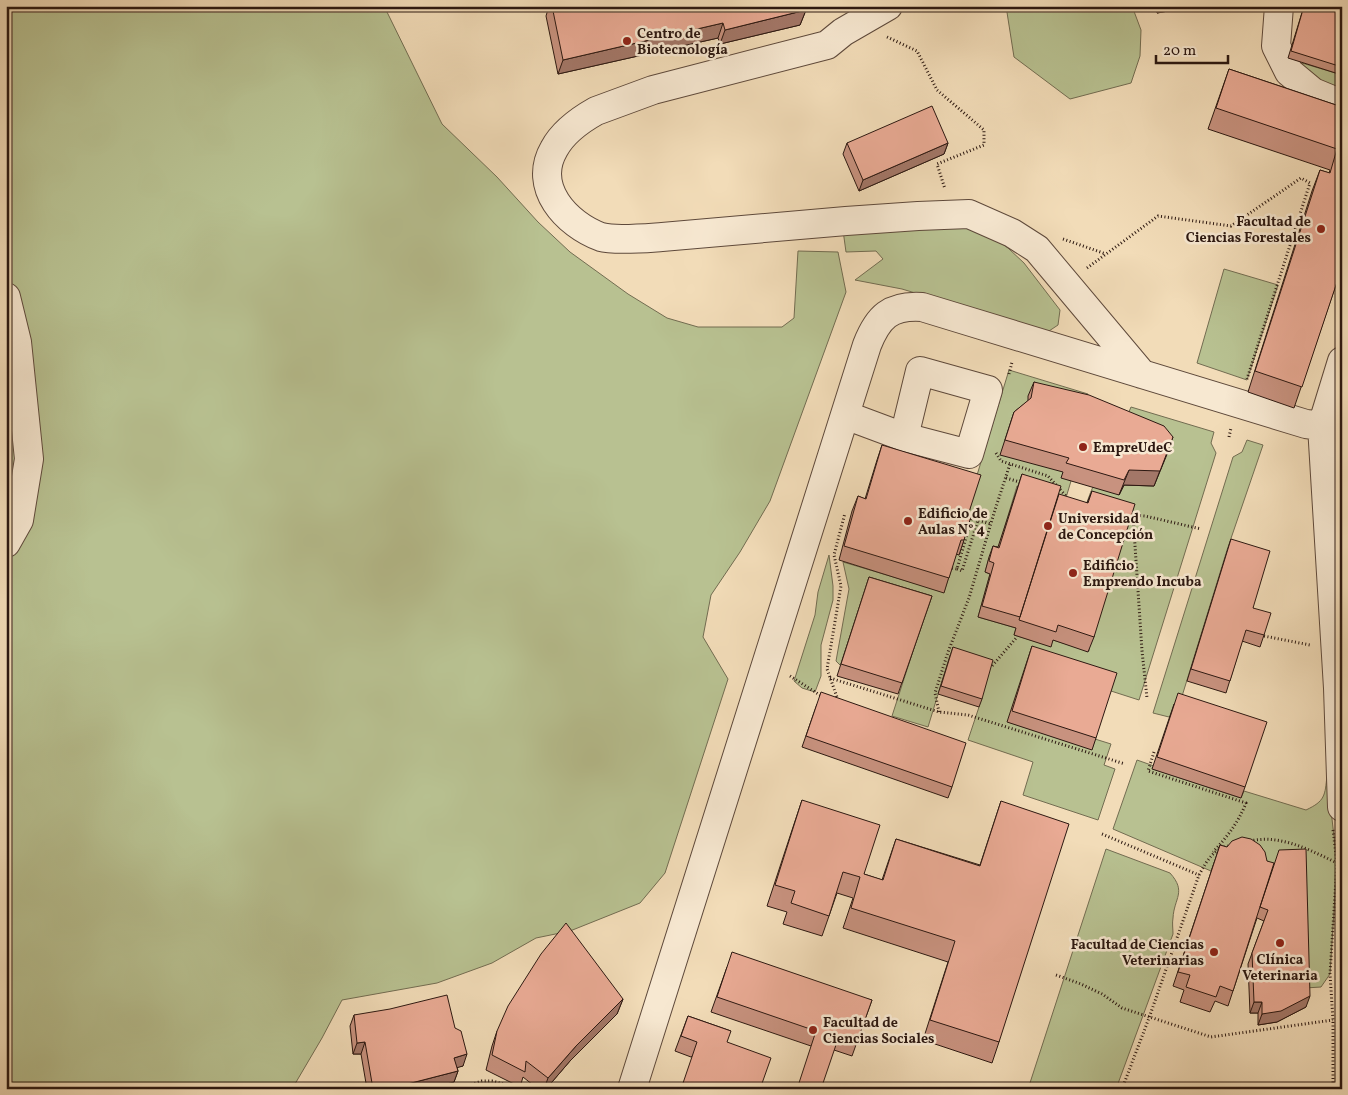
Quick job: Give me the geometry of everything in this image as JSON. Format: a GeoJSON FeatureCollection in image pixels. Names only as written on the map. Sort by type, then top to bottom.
{"type":"FeatureCollection","features":[{"type":"Feature","properties":{"kind":"street"},"geometry":{"type":"LineString","coordinates":[[888,6],[843,32],[827,44],[653,90],[596,111],[572,127],[561,138],[548,160],[548,186],[558,207],[568,218],[602,237],[621,238],[662,238],[846,221],[969,214],[1012,233],[1037,249],[1142,374]]}},
{"type":"Feature","properties":{"kind":"street"},"geometry":{"type":"LineString","coordinates":[[1279,6],[1276,46],[1289,72],[1313,92],[1342,104]]}},
{"type":"Feature","properties":{"kind":"street"},"geometry":{"type":"LineString","coordinates":[[6,297],[17,342],[29,459],[18,520],[6,542]]}},
{"type":"Feature","properties":{"kind":"street"},"geometry":{"type":"LineString","coordinates":[[632,1089],[845,415],[872,333],[881,319],[890,312],[910,306],[922,307],[1239,402],[1306,424],[1322,426]]}},
{"type":"Feature","properties":{"kind":"street"},"geometry":{"type":"LineString","coordinates":[[1337,815],[1341,778],[1338,678],[1322,426],[1342,361]]}},
{"type":"Feature","properties":{"kind":"street"},"geometry":{"type":"LineString","coordinates":[[845,415],[904,438]]}},
{"type":"Feature","properties":{"kind":"path"},"geometry":{"type":"LineString","coordinates":[[917,51],[937,90],[984,130],[984,145],[937,164],[947,196]]}},
{"type":"Feature","properties":{"kind":"path"},"geometry":{"type":"LineString","coordinates":[[1084,271],[1158,216],[1231,226],[1300,178],[1310,183],[1229,437]]}},
{"type":"Feature","properties":{"kind":"path"},"geometry":{"type":"LineString","coordinates":[[1007,380],[1012,362],[1021,365]]}},
{"type":"Feature","properties":{"kind":"path"},"geometry":{"type":"LineString","coordinates":[[993,448],[1001,461],[1048,476],[1066,496],[1058,494]]}},
{"type":"Feature","properties":{"kind":"path"},"geometry":{"type":"LineString","coordinates":[[939,712],[936,693],[948,652],[969,598],[1010,464]]}},
{"type":"Feature","properties":{"kind":"path"},"geometry":{"type":"LineString","coordinates":[[1006,478],[1032,486]]}},
{"type":"Feature","properties":{"kind":"path"},"geometry":{"type":"LineString","coordinates":[[957,569],[973,513],[969,512]]}},
{"type":"Feature","properties":{"kind":"path"},"geometry":{"type":"LineString","coordinates":[[1124,512],[1201,529]]}},
{"type":"Feature","properties":{"kind":"path"},"geometry":{"type":"LineString","coordinates":[[840,708],[827,669],[841,586],[834,555],[845,513]]}},
{"type":"Feature","properties":{"kind":"path"},"geometry":{"type":"LineString","coordinates":[[1133,515],[1147,698]]}},
{"type":"Feature","properties":{"kind":"path"},"geometry":{"type":"LineString","coordinates":[[952,568],[962,571],[978,520],[991,524]]}},
{"type":"Feature","properties":{"kind":"path"},"geometry":{"type":"LineString","coordinates":[[980,563],[986,565]]}},
{"type":"Feature","properties":{"kind":"path"},"geometry":{"type":"LineString","coordinates":[[1264,636],[1318,647]]}},
{"type":"Feature","properties":{"kind":"path"},"geometry":{"type":"LineString","coordinates":[[983,663],[992,666],[1017,637]]}},
{"type":"Feature","properties":{"kind":"path"},"geometry":{"type":"LineString","coordinates":[[948,652],[957,654]]}},
{"type":"Feature","properties":{"kind":"path"},"geometry":{"type":"LineString","coordinates":[[767,662],[824,698]]}},
{"type":"Feature","properties":{"kind":"path"},"geometry":{"type":"LineString","coordinates":[[830,678],[939,712],[968,715],[1125,764]]}},
{"type":"Feature","properties":{"kind":"path"},"geometry":{"type":"LineString","coordinates":[[1122,1089],[1199,875],[1211,855],[1227,837],[1239,819],[1246,803],[1148,771],[1154,752]]}},
{"type":"Feature","properties":{"kind":"path"},"geometry":{"type":"LineString","coordinates":[[1334,1089],[1330,974],[1337,863],[1337,815]]}},
{"type":"Feature","properties":{"kind":"path"},"geometry":{"type":"LineString","coordinates":[[1102,834],[1199,875]]}},
{"type":"Feature","properties":{"kind":"path"},"geometry":{"type":"LineString","coordinates":[[1242,842],[1257,839],[1280,841],[1308,849],[1337,863]]}},
{"type":"Feature","properties":{"kind":"path"},"geometry":{"type":"LineString","coordinates":[[1211,855],[1226,846],[1234,844]]}},
{"type":"Feature","properties":{"kind":"path"},"geometry":{"type":"LineString","coordinates":[[1056,975],[1102,994],[1122,1008],[1211,1037],[1333,1020]]}},
{"type":"Feature","properties":{"kind":"path"},"geometry":{"type":"LineString","coordinates":[[458,1089],[482,1081],[492,1080],[523,1089]]}},
{"type":"Feature","properties":{"kind":"path"},"geometry":{"type":"LineString","coordinates":[[504,1089],[505,1084]]}},
{"type":"Feature","properties":{"kind":"green space"},"geometry":{"type":"Polygon","coordinates":[[[6,6],[389,6],[386,10],[442,124],[570,252],[628,294],[667,318],[698,327],[782,327],[794,318],[798,251],[838,252],[846,292],[770,501],[740,552],[711,595],[703,637],[728,679],[665,873],[640,903],[570,931],[536,938],[492,963],[437,983],[342,1000],[292,1089],[6,1089],[6,6]]]}},
{"type":"Feature","properties":{"kind":"green space"},"geometry":{"type":"Polygon","coordinates":[[[1006,6],[1132,6],[1141,30],[1140,56],[1131,83],[1070,99],[1014,57],[1006,6]]]}},
{"type":"Feature","properties":{"kind":"green space"},"geometry":{"type":"Polygon","coordinates":[[[1302,63],[1342,75],[1342,91],[1299,74],[1302,63]]]}},
{"type":"Feature","properties":{"kind":"green space"},"geometry":{"type":"Polygon","coordinates":[[[842,223],[955,223],[990,235],[1024,263],[1060,310],[1058,325],[1049,331],[1031,328],[902,289],[855,280],[883,259],[876,251],[846,252],[842,223]]]}},
{"type":"Feature","properties":{"kind":"green space"},"geometry":{"type":"Polygon","coordinates":[[[1224,269],[1278,285],[1247,380],[1197,363],[1224,269]]]}},
{"type":"Feature","properties":{"kind":"green space"},"geometry":{"type":"Polygon","coordinates":[[[1009,370],[1088,394],[1064,473],[1071,481],[1062,511],[1017,486],[995,559],[989,558],[985,572],[990,574],[978,617],[1016,628],[1014,635],[1050,646],[1053,640],[1089,651],[1086,505],[1131,407],[1214,432],[1211,443],[1216,453],[1139,700],[1111,691],[1008,722],[1092,749],[1095,739],[1111,744],[1104,765],[1115,769],[1098,820],[1023,795],[1033,762],[968,740],[979,707],[950,655],[928,727],[892,716],[927,608],[841,666],[836,661],[849,589],[843,562],[944,592],[956,554],[959,555],[967,528],[974,485],[1009,370]]]}},
{"type":"Feature","properties":{"kind":"green space"},"geometry":{"type":"Polygon","coordinates":[[[1247,440],[1263,445],[1227,550],[1179,706],[1169,717],[1153,713],[1233,457],[1242,452],[1247,440]]]}},
{"type":"Feature","properties":{"kind":"green space"},"geometry":{"type":"Polygon","coordinates":[[[829,555],[833,600],[821,645],[821,676],[815,692],[802,688],[794,681],[815,615],[818,592],[829,555]]]}},
{"type":"Feature","properties":{"kind":"green space"},"geometry":{"type":"Polygon","coordinates":[[[1137,760],[1154,766],[1153,769],[1241,798],[1244,791],[1306,810],[1317,804],[1323,797],[1327,775],[1337,863],[1330,974],[1321,987],[1305,988],[1269,878],[1215,860],[1211,871],[1113,829],[1137,760]]]}},
{"type":"Feature","properties":{"kind":"green space"},"geometry":{"type":"Polygon","coordinates":[[[1106,849],[1170,873],[1179,890],[1174,911],[1173,934],[1116,1089],[1028,1089],[1106,849]]]}},
{"type":"Feature","properties":{"kind":"building","name":"Centro de Biotecnología"},"geometry":{"type":"Polygon","coordinates":[[[552,6],[805,6],[806,10],[725,30],[723,23],[563,60],[552,6]]]}},
{"type":"Feature","properties":{"kind":"building"},"geometry":{"type":"Polygon","coordinates":[[[1304,6],[1342,6],[1342,67],[1291,51],[1304,6]]]}},
{"type":"Feature","properties":{"kind":"building","name":"Facultad de Ciencias Forestales"},"geometry":{"type":"Polygon","coordinates":[[[1229,69],[1342,107],[1342,267],[1302,387],[1255,371],[1320,170],[1330,173],[1337,149],[1216,108],[1229,69]]]}},
{"type":"Feature","properties":{"kind":"building"},"geometry":{"type":"Polygon","coordinates":[[[932,106],[948,143],[863,180],[847,143],[932,106]]]}},
{"type":"Feature","properties":{"kind":"building","name":"EmpreUdeC"},"geometry":{"type":"Polygon","coordinates":[[[1034,382],[1089,395],[1164,426],[1173,437],[1160,471],[1129,470],[1124,480],[1066,463],[1069,458],[1005,440],[1014,412],[1031,398],[1034,382]]]}},
{"type":"Feature","properties":{"kind":"building","name":"Edificio de Aulas N° 4"},"geometry":{"type":"Polygon","coordinates":[[[882,445],[981,475],[969,512],[972,513],[964,540],[961,540],[949,578],[844,546],[858,496],[866,499],[882,445]]]}},
{"type":"Feature","properties":{"kind":"building"},"geometry":{"type":"Polygon","coordinates":[[[1022,474],[1061,486],[1020,617],[982,606],[994,563],[989,561],[993,546],[999,548],[1022,474]]]}},
{"type":"Feature","properties":{"kind":"building","name":"Edificio Emprendo Incuba"},"geometry":{"type":"Polygon","coordinates":[[[1092,491],[1135,504],[1094,637],[1058,625],[1056,632],[1019,620],[1059,494],[1088,503],[1092,491]]]}},
{"type":"Feature","properties":{"kind":"building"},"geometry":{"type":"Polygon","coordinates":[[[1231,539],[1270,551],[1253,608],[1271,613],[1264,635],[1246,630],[1230,681],[1191,669],[1231,539]]]}},
{"type":"Feature","properties":{"kind":"building"},"geometry":{"type":"Polygon","coordinates":[[[869,577],[932,596],[902,683],[841,664],[869,577]]]}},
{"type":"Feature","properties":{"kind":"building"},"geometry":{"type":"Polygon","coordinates":[[[1032,646],[1117,673],[1096,738],[1012,711],[1032,646]]]}},
{"type":"Feature","properties":{"kind":"building"},"geometry":{"type":"Polygon","coordinates":[[[953,647],[993,660],[982,699],[941,686],[953,647]]]}},
{"type":"Feature","properties":{"kind":"building"},"geometry":{"type":"Polygon","coordinates":[[[821,692],[966,743],[952,787],[806,736],[821,692]]]}},
{"type":"Feature","properties":{"kind":"building"},"geometry":{"type":"Polygon","coordinates":[[[1178,693],[1267,722],[1245,787],[1157,757],[1178,693]]]}},
{"type":"Feature","properties":{"kind":"building"},"geometry":{"type":"Polygon","coordinates":[[[802,800],[880,825],[864,874],[883,880],[896,839],[980,866],[1001,801],[1069,824],[999,1042],[930,1020],[955,941],[851,908],[860,877],[843,872],[829,916],[791,903],[795,891],[775,885],[802,800]]]}},
{"type":"Feature","properties":{"kind":"building","name":"Facultad de Ciencias Veterinarias"},"geometry":{"type":"Polygon","coordinates":[[[1242,837],[1251,839],[1260,845],[1265,852],[1267,861],[1274,863],[1233,991],[1220,986],[1216,997],[1186,987],[1190,975],[1178,972],[1220,845],[1227,847],[1232,841],[1242,837]]]}},
{"type":"Feature","properties":{"kind":"building","name":"Clínica Veterinaria"},"geometry":{"type":"Polygon","coordinates":[[[1306,849],[1310,996],[1281,1011],[1262,1014],[1262,1002],[1254,1002],[1252,953],[1268,910],[1260,907],[1279,850],[1306,849]]]}},
{"type":"Feature","properties":{"kind":"building"},"geometry":{"type":"Polygon","coordinates":[[[566,923],[623,999],[576,1046],[548,1078],[526,1061],[525,1072],[492,1055],[497,1031],[508,1006],[541,954],[566,923]]]}},
{"type":"Feature","properties":{"kind":"building","name":"Facultad de Ciencias Sociales"},"geometry":{"type":"Polygon","coordinates":[[[732,952],[872,1000],[857,1042],[839,1036],[821,1089],[797,1089],[816,1031],[717,997],[732,952]]]}},
{"type":"Feature","properties":{"kind":"building"},"geometry":{"type":"Polygon","coordinates":[[[447,995],[455,1028],[461,1031],[467,1054],[454,1058],[458,1071],[388,1089],[373,1089],[365,1042],[357,1043],[354,1015],[390,1009],[447,995]]]}},
{"type":"Feature","properties":{"kind":"building"},"geometry":{"type":"Polygon","coordinates":[[[688,1016],[731,1031],[727,1042],[771,1058],[760,1089],[681,1089],[697,1042],[681,1036],[688,1016]]]}},
{"type":"Feature","properties":{"kind":"building"},"geometry":{"type":"Polygon","coordinates":[[[1190,1084],[1203,1089],[1188,1089],[1190,1084]]]}},
{"type":"Feature","properties":{"kind":"place","name":"Centro de Biotecnología"},"geometry":{"type":"Point","coordinates":[627,41]}},
{"type":"Feature","properties":{"kind":"place","name":"Facultad de Ciencias Forestales"},"geometry":{"type":"Point","coordinates":[1321,229]}},
{"type":"Feature","properties":{"kind":"place","name":"EmpreUdeC"},"geometry":{"type":"Point","coordinates":[1083,447]}},
{"type":"Feature","properties":{"kind":"place","name":"Edificio de Aulas N° 4"},"geometry":{"type":"Point","coordinates":[908,521]}},
{"type":"Feature","properties":{"kind":"place","name":"Universidad de Concepción"},"geometry":{"type":"Point","coordinates":[1048,526]}},
{"type":"Feature","properties":{"kind":"place","name":"Edificio Emprendo Incuba"},"geometry":{"type":"Point","coordinates":[1073,573]}},
{"type":"Feature","properties":{"kind":"place","name":"Clínica Veterinaria"},"geometry":{"type":"Point","coordinates":[1280,943]}},
{"type":"Feature","properties":{"kind":"place","name":"Facultad de Ciencias Veterinarias"},"geometry":{"type":"Point","coordinates":[1214,952]}},
{"type":"Feature","properties":{"kind":"place","name":"Facultad de Ciencias Sociales"},"geometry":{"type":"Point","coordinates":[813,1030]}}]}
